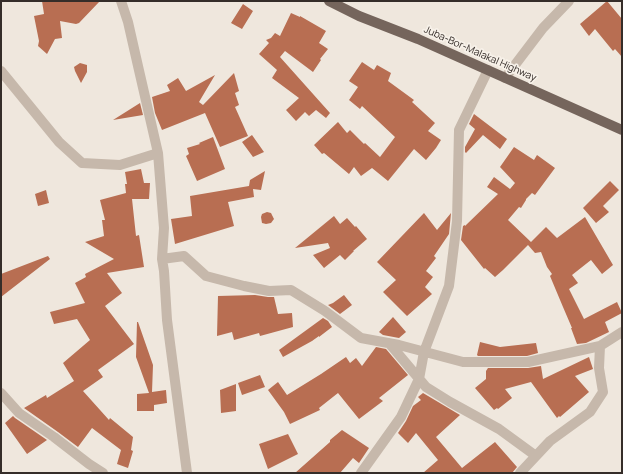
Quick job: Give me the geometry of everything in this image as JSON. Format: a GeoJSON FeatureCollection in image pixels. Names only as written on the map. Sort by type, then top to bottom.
{"type":"FeatureCollection","features":[{"type":"Feature","properties":{"kind":"main road","name":"Juba-Bor-Malakal Highway"},"geometry":{"type":"LineString","coordinates":[[329,1],[359,16],[418,39],[622,130]]}},
{"type":"Feature","properties":{"kind":"street"},"geometry":{"type":"LineString","coordinates":[[121,1],[128,22],[158,153],[164,228],[162,259],[167,320],[187,473]]}},
{"type":"Feature","properties":{"kind":"street"},"geometry":{"type":"LineString","coordinates":[[505,78],[543,28],[569,1]]}},
{"type":"Feature","properties":{"kind":"street"},"geometry":{"type":"LineString","coordinates":[[361,473],[401,417],[419,379],[424,352],[449,286],[458,222],[459,130],[488,70]]}},
{"type":"Feature","properties":{"kind":"street"},"geometry":{"type":"LineString","coordinates":[[1,71],[59,142],[82,163],[120,165],[158,153]]}},
{"type":"Feature","properties":{"kind":"street"},"geometry":{"type":"LineString","coordinates":[[162,259],[184,256],[206,276],[269,291],[290,290],[325,311],[361,338],[389,343],[463,362],[528,362],[600,346],[622,332]]}},
{"type":"Feature","properties":{"kind":"street"},"geometry":{"type":"LineString","coordinates":[[389,343],[426,386],[450,402],[499,429],[536,456]]}},
{"type":"Feature","properties":{"kind":"street"},"geometry":{"type":"LineString","coordinates":[[520,473],[550,441],[590,412],[603,392],[599,368],[600,346]]}},
{"type":"Feature","properties":{"kind":"street"},"geometry":{"type":"LineString","coordinates":[[1,393],[19,413],[89,464],[104,473]]}},
{"type":"Feature","properties":{"kind":"building"},"geometry":{"type":"Polygon","coordinates":[[[42,1],[100,1],[79,23],[76,24],[60,21],[62,38],[55,39],[47,54],[38,46],[39,41],[34,16],[44,14],[42,1]]]}},
{"type":"Feature","properties":{"kind":"building"},"geometry":{"type":"Polygon","coordinates":[[[607,1],[622,19],[622,57],[615,49],[613,51],[595,29],[589,36],[580,24],[607,1]]]}},
{"type":"Feature","properties":{"kind":"building"},"geometry":{"type":"Polygon","coordinates":[[[243,4],[253,11],[242,29],[231,23],[243,4]]]}},
{"type":"Feature","properties":{"kind":"building"},"geometry":{"type":"Polygon","coordinates":[[[291,13],[300,16],[326,31],[319,43],[328,49],[320,59],[321,60],[313,72],[285,51],[280,57],[330,113],[326,118],[316,110],[309,116],[305,112],[296,121],[286,110],[299,98],[272,78],[277,70],[259,54],[269,43],[266,40],[271,38],[275,33],[280,36],[291,13]]]}},
{"type":"Feature","properties":{"kind":"building"},"geometry":{"type":"Polygon","coordinates":[[[362,62],[374,70],[377,65],[391,73],[388,81],[414,100],[412,102],[435,123],[428,131],[441,140],[426,160],[414,149],[388,181],[372,168],[361,176],[354,167],[349,174],[324,153],[322,154],[314,145],[338,122],[347,133],[350,130],[380,157],[395,137],[362,106],[360,109],[349,100],[358,87],[349,81],[362,62]]]}},
{"type":"Feature","properties":{"kind":"building"},"geometry":{"type":"Polygon","coordinates":[[[80,63],[87,65],[87,72],[81,83],[74,67],[80,63]]]}},
{"type":"Feature","properties":{"kind":"building"},"geometry":{"type":"Polygon","coordinates":[[[234,73],[239,91],[235,93],[239,105],[235,107],[248,136],[220,147],[205,113],[162,130],[155,113],[152,97],[170,91],[167,85],[178,78],[186,91],[215,75],[199,102],[203,105],[234,73]]]}},
{"type":"Feature","properties":{"kind":"building"},"geometry":{"type":"Polygon","coordinates":[[[140,103],[143,115],[113,120],[140,103]]]}},
{"type":"Feature","properties":{"kind":"building"},"geometry":{"type":"Polygon","coordinates":[[[474,114],[507,139],[500,149],[483,135],[466,153],[465,152],[465,147],[475,129],[469,124],[474,114]]]}},
{"type":"Feature","properties":{"kind":"building"},"geometry":{"type":"Polygon","coordinates":[[[252,135],[264,152],[253,157],[242,142],[252,135]]]}},
{"type":"Feature","properties":{"kind":"building"},"geometry":{"type":"Polygon","coordinates":[[[213,137],[225,169],[197,181],[186,156],[189,154],[187,148],[200,144],[199,143],[213,137]]]}},
{"type":"Feature","properties":{"kind":"building"},"geometry":{"type":"Polygon","coordinates":[[[514,147],[534,160],[537,155],[555,168],[535,195],[532,193],[526,199],[521,208],[519,207],[508,220],[531,242],[495,277],[485,268],[484,269],[461,240],[463,226],[465,226],[498,194],[487,187],[494,177],[510,189],[515,183],[500,167],[514,147]]]}},
{"type":"Feature","properties":{"kind":"building"},"geometry":{"type":"Polygon","coordinates":[[[141,169],[144,183],[150,183],[149,199],[132,199],[136,236],[139,235],[144,267],[107,273],[122,293],[105,306],[134,344],[98,370],[103,377],[83,391],[109,420],[110,418],[133,437],[131,450],[133,451],[128,468],[117,464],[121,450],[92,428],[78,447],[24,408],[46,395],[47,398],[74,381],[63,363],[90,340],[77,319],[54,324],[50,312],[85,303],[75,283],[86,277],[85,274],[114,259],[85,242],[104,236],[102,220],[105,220],[100,200],[126,193],[125,184],[127,184],[125,172],[141,169]]]}},
{"type":"Feature","properties":{"kind":"building"},"geometry":{"type":"Polygon","coordinates":[[[265,171],[261,190],[253,189],[254,197],[228,202],[234,226],[175,244],[171,219],[192,216],[190,196],[249,186],[250,180],[265,171]]]}},
{"type":"Feature","properties":{"kind":"building"},"geometry":{"type":"Polygon","coordinates":[[[610,181],[619,190],[603,206],[609,212],[596,223],[583,208],[610,181]]]}},
{"type":"Feature","properties":{"kind":"building"},"geometry":{"type":"Polygon","coordinates":[[[46,190],[49,203],[38,206],[35,194],[46,190]]]}},
{"type":"Feature","properties":{"kind":"building"},"geometry":{"type":"Polygon","coordinates":[[[267,212],[271,213],[274,219],[271,223],[262,223],[262,214],[267,212]]]}},
{"type":"Feature","properties":{"kind":"building"},"geometry":{"type":"Polygon","coordinates":[[[424,213],[437,230],[451,213],[449,234],[434,256],[436,258],[426,271],[433,277],[425,287],[432,294],[407,316],[383,292],[396,280],[377,262],[424,213]]]}},
{"type":"Feature","properties":{"kind":"building"},"geometry":{"type":"Polygon","coordinates":[[[334,216],[340,224],[347,218],[367,239],[345,260],[340,255],[324,268],[313,255],[330,248],[328,243],[295,248],[334,216]]]}},
{"type":"Feature","properties":{"kind":"building"},"geometry":{"type":"Polygon","coordinates":[[[585,217],[613,265],[602,274],[591,260],[572,275],[578,283],[569,289],[584,319],[617,302],[622,313],[605,322],[609,332],[586,343],[577,344],[572,328],[550,276],[552,274],[547,267],[541,252],[535,253],[528,245],[546,227],[557,238],[585,217]]]}},
{"type":"Feature","properties":{"kind":"building"},"geometry":{"type":"Polygon","coordinates":[[[48,256],[50,259],[1,297],[1,274],[48,256]]]}},
{"type":"Feature","properties":{"kind":"building"},"geometry":{"type":"Polygon","coordinates":[[[255,295],[274,297],[278,314],[292,313],[293,327],[260,336],[259,333],[234,340],[232,332],[217,336],[218,296],[255,295]]]}},
{"type":"Feature","properties":{"kind":"building"},"geometry":{"type":"Polygon","coordinates":[[[344,295],[352,305],[340,314],[328,305],[344,295]]]}},
{"type":"Feature","properties":{"kind":"building"},"geometry":{"type":"Polygon","coordinates":[[[393,317],[406,332],[399,338],[383,335],[379,332],[393,317]]]}},
{"type":"Feature","properties":{"kind":"building"},"geometry":{"type":"Polygon","coordinates":[[[323,318],[328,321],[332,327],[319,337],[283,357],[279,350],[323,318]]]}},
{"type":"Feature","properties":{"kind":"building"},"geometry":{"type":"Polygon","coordinates":[[[137,322],[153,365],[152,392],[166,390],[167,403],[154,405],[154,411],[137,411],[137,394],[149,393],[136,357],[137,322]]]}},
{"type":"Feature","properties":{"kind":"building"},"geometry":{"type":"Polygon","coordinates":[[[480,342],[500,347],[536,343],[538,353],[527,356],[478,356],[480,342]]]}},
{"type":"Feature","properties":{"kind":"building"},"geometry":{"type":"Polygon","coordinates":[[[376,347],[386,349],[408,375],[379,398],[383,401],[359,419],[338,393],[319,408],[320,410],[290,424],[284,412],[268,390],[278,382],[287,395],[346,357],[350,363],[356,358],[362,366],[376,347]]]}},
{"type":"Feature","properties":{"kind":"building"},"geometry":{"type":"Polygon","coordinates":[[[589,357],[593,369],[575,376],[589,392],[557,418],[531,382],[505,389],[512,398],[498,409],[497,408],[494,410],[475,388],[486,379],[486,371],[488,368],[528,368],[541,366],[543,379],[589,357]]]}},
{"type":"Feature","properties":{"kind":"building"},"geometry":{"type":"Polygon","coordinates":[[[260,375],[265,387],[242,395],[238,383],[260,375]]]}},
{"type":"Feature","properties":{"kind":"building"},"geometry":{"type":"Polygon","coordinates":[[[236,384],[236,411],[221,413],[220,390],[236,384]]]}},
{"type":"Feature","properties":{"kind":"building"},"geometry":{"type":"Polygon","coordinates":[[[423,393],[460,415],[436,437],[462,468],[495,442],[517,467],[512,473],[423,473],[438,460],[416,433],[408,443],[398,433],[413,406],[421,400],[418,397],[423,393]]]}},
{"type":"Feature","properties":{"kind":"building"},"geometry":{"type":"Polygon","coordinates":[[[13,416],[47,440],[27,454],[5,423],[13,416]]]}},
{"type":"Feature","properties":{"kind":"building"},"geometry":{"type":"Polygon","coordinates":[[[342,430],[369,448],[359,463],[353,458],[340,473],[295,473],[330,442],[330,440],[342,430]]]}},
{"type":"Feature","properties":{"kind":"building"},"geometry":{"type":"Polygon","coordinates":[[[288,434],[298,454],[268,469],[259,444],[288,434]]]}}]}
